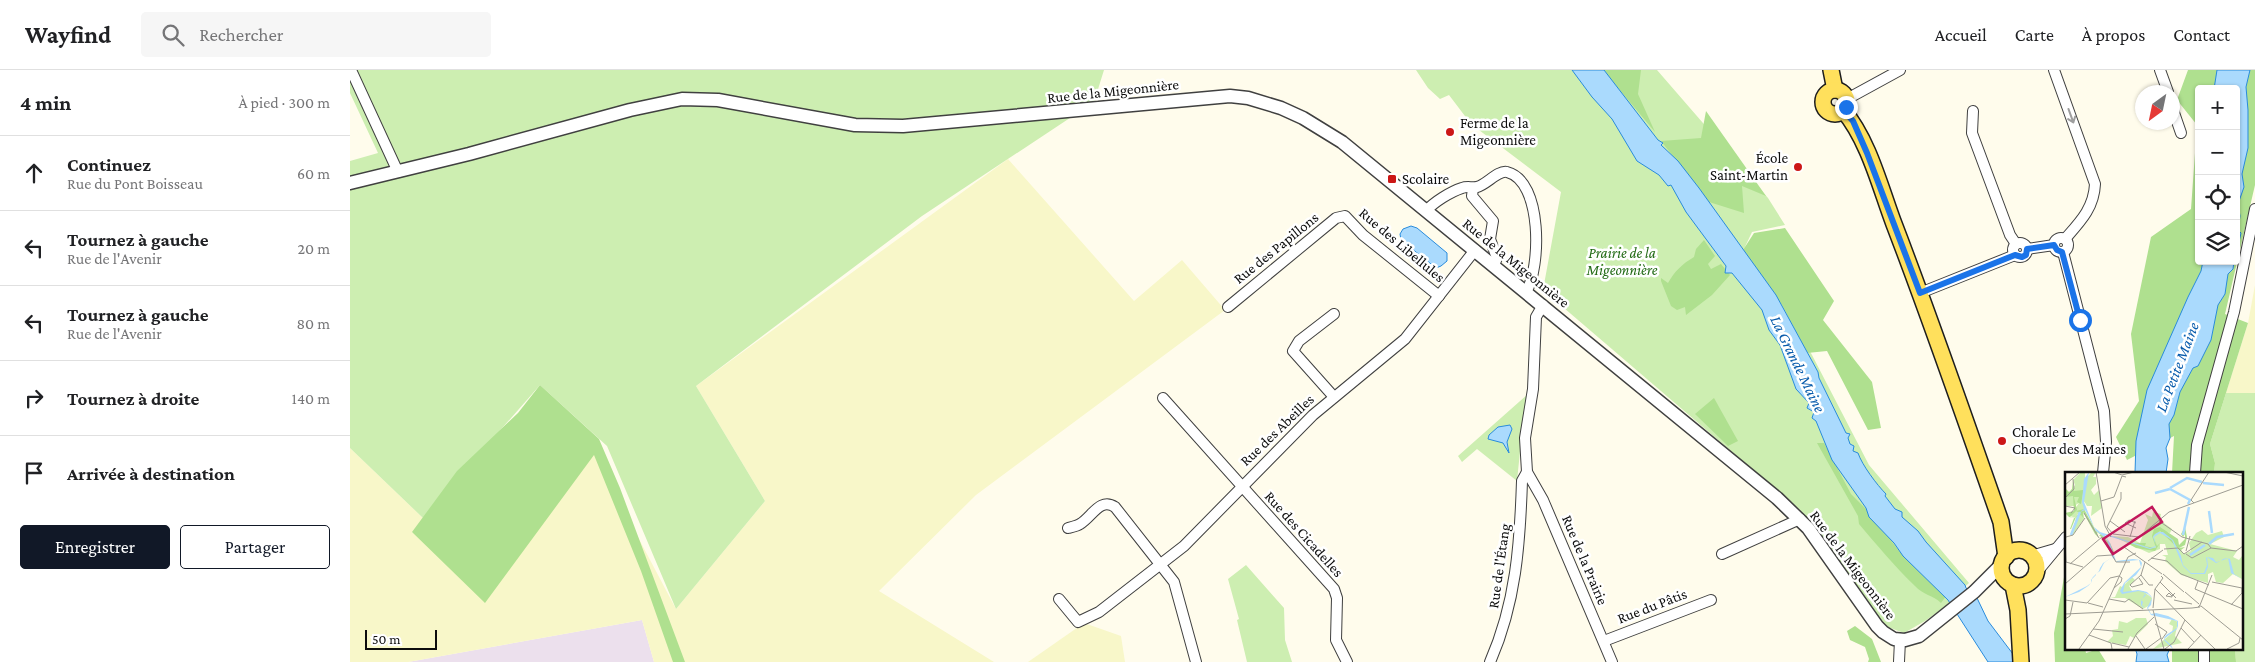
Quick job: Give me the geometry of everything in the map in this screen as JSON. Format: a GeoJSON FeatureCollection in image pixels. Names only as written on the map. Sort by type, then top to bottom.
{"type":"FeatureCollection","features":[{"type":"Feature","properties":{"kind":"main road"},"geometry":{"type":"LineString","coordinates":[[1831,70],[1842,100],[1867,153],[1920,293],[2001,522],[2004,560],[2002,574],[2014,583],[2032,581],[2037,572],[2037,564],[2001,522]]}},
{"type":"Feature","properties":{"kind":"main road"},"geometry":{"type":"LineString","coordinates":[[2004,560],[2010,553],[2026,553]]}},
{"type":"Feature","properties":{"kind":"main road"},"geometry":{"type":"LineString","coordinates":[[2014,583],[2018,610],[2021,662]]}},
{"type":"Feature","properties":{"kind":"street"},"geometry":{"type":"LineString","coordinates":[[351,70],[398,172]]}},
{"type":"Feature","properties":{"kind":"street"},"geometry":{"type":"LineString","coordinates":[[1842,100],[1900,70]]}},
{"type":"Feature","properties":{"kind":"street"},"geometry":{"type":"LineString","coordinates":[[2027,249],[2068,246],[2065,239],[2089,209],[2094,198],[2095,184],[2054,70]]}},
{"type":"Feature","properties":{"kind":"street"},"geometry":{"type":"LineString","coordinates":[[2160,70],[2165,85]]}},
{"type":"Feature","properties":{"kind":"street","name":"Rue de la Migeonnière"},"geometry":{"type":"LineString","coordinates":[[350,183],[630,110],[682,99],[718,100],[833,122],[881,126],[948,123],[1177,100],[1230,96],[1248,98],[1281,108],[1322,129],[1342,142],[1543,305],[1800,519],[1877,626],[1887,636],[1900,640]]}},
{"type":"Feature","properties":{"kind":"street"},"geometry":{"type":"LineString","coordinates":[[1973,111],[1972,132],[2010,235],[2016,244]]}},
{"type":"Feature","properties":{"kind":"street"},"geometry":{"type":"LineString","coordinates":[[1426,211],[1461,188],[1484,186],[1499,174],[1507,172],[1522,183],[1534,208],[1536,248],[1533,277],[1526,292]]}},
{"type":"Feature","properties":{"kind":"street"},"geometry":{"type":"LineString","coordinates":[[1473,188],[1472,196],[1492,221],[1490,239],[1497,258],[1494,265]]}},
{"type":"Feature","properties":{"kind":"street"},"geometry":{"type":"LineString","coordinates":[[2195,472],[2197,445],[2212,397],[2234,312],[2255,209]]}},
{"type":"Feature","properties":{"kind":"street","name":"Rue des Libellules"},"geometry":{"type":"LineString","coordinates":[[1345,216],[1363,235],[1439,296]]}},
{"type":"Feature","properties":{"kind":"street","name":"Rue des Papillons"},"geometry":{"type":"LineString","coordinates":[[1228,307],[1336,218],[1345,216]]}},
{"type":"Feature","properties":{"kind":"street"},"geometry":{"type":"LineString","coordinates":[[2016,244],[2023,244],[2027,249]]}},
{"type":"Feature","properties":{"kind":"street"},"geometry":{"type":"LineString","coordinates":[[2016,244],[2013,250],[2015,255],[2020,258],[2024,256],[2027,249]]}},
{"type":"Feature","properties":{"kind":"street"},"geometry":{"type":"LineString","coordinates":[[2058,248],[2104,412],[2106,442],[2103,472]]}},
{"type":"Feature","properties":{"kind":"street","name":"Rue des Abeilles"},"geometry":{"type":"LineString","coordinates":[[1059,599],[1078,622],[1099,612],[1184,546],[1241,486],[1334,397],[1405,339],[1475,250]]}},
{"type":"Feature","properties":{"kind":"street"},"geometry":{"type":"LineString","coordinates":[[1920,293],[2015,255]]}},
{"type":"Feature","properties":{"kind":"street"},"geometry":{"type":"LineString","coordinates":[[1527,472],[1525,438],[1533,389],[1536,317],[1543,305]]}},
{"type":"Feature","properties":{"kind":"street"},"geometry":{"type":"LineString","coordinates":[[1334,314],[1299,341],[1293,352],[1334,397]]}},
{"type":"Feature","properties":{"kind":"street","name":"Rue des Cicadelles"},"geometry":{"type":"LineString","coordinates":[[1163,398],[1334,589],[1337,598],[1336,640],[1347,662]]}},
{"type":"Feature","properties":{"kind":"street","name":"Rue de la Prairie"},"geometry":{"type":"LineString","coordinates":[[1527,472],[1543,500],[1612,662]]}},
{"type":"Feature","properties":{"kind":"street","name":"Rue de l'Étang"},"geometry":{"type":"LineString","coordinates":[[1490,662],[1509,607],[1519,550],[1522,481],[1527,472]]}},
{"type":"Feature","properties":{"kind":"street"},"geometry":{"type":"LineString","coordinates":[[1068,528],[1081,524],[1103,504],[1110,503],[1115,507],[1174,582],[1196,662]]}},
{"type":"Feature","properties":{"kind":"street"},"geometry":{"type":"LineString","coordinates":[[1722,554],[1800,519]]}},
{"type":"Feature","properties":{"kind":"street"},"geometry":{"type":"LineString","coordinates":[[2037,572],[2065,538]]}},
{"type":"Feature","properties":{"kind":"street"},"geometry":{"type":"LineString","coordinates":[[2026,553],[2055,549]]}},
{"type":"Feature","properties":{"kind":"street"},"geometry":{"type":"LineString","coordinates":[[1899,662],[1900,640],[1919,636],[1952,612],[2004,560]]}},
{"type":"Feature","properties":{"kind":"street"},"geometry":{"type":"LineString","coordinates":[[1986,580],[1998,576],[2014,583]]}},
{"type":"Feature","properties":{"kind":"street","name":"Rue du Pâtis"},"geometry":{"type":"LineString","coordinates":[[1604,641],[1711,600]]}},
{"type":"Feature","properties":{"kind":"shaded area"},"geometry":{"type":"Polygon","coordinates":[[[642,620],[654,662],[408,662],[642,620]]]}},
{"type":"Feature","properties":{"kind":"green space"},"geometry":{"type":"Polygon","coordinates":[[[350,70],[1104,70],[1094,102],[922,216],[696,386],[765,501],[676,609],[607,446],[540,385],[423,518],[350,448],[350,161],[378,153],[350,93],[350,70]]]}},
{"type":"Feature","properties":{"kind":"green space","name":"Prairie de la Migeonnière"},"geometry":{"type":"Polygon","coordinates":[[[1416,70],[1657,70],[1768,198],[1785,225],[1752,232],[1744,249],[1784,301],[1869,465],[1969,583],[1949,601],[1950,603],[1904,633],[1882,625],[1800,510],[1543,290],[1561,192],[1471,124],[1449,95],[1440,99],[1428,88],[1416,70]]]}},
{"type":"Feature","properties":{"kind":"green space"},"geometry":{"type":"Polygon","coordinates":[[[1603,70],[1641,70],[1638,94],[1655,132],[1603,70]]]}},
{"type":"Feature","properties":{"kind":"green space"},"geometry":{"type":"Polygon","coordinates":[[[2188,70],[2255,70],[2255,185],[2240,250],[2240,85],[2195,85],[2195,122],[2180,104],[2180,92],[2188,70]]]}},
{"type":"Feature","properties":{"kind":"green space"},"geometry":{"type":"Polygon","coordinates":[[[1706,111],[1766,196],[1742,186],[1744,213],[1709,202],[1661,141],[1701,138],[1706,111]]]}},
{"type":"Feature","properties":{"kind":"green space"},"geometry":{"type":"Polygon","coordinates":[[[2195,153],[2195,265],[2236,265],[2225,314],[2248,323],[2210,444],[2215,463],[2214,472],[2172,472],[2174,436],[2127,460],[2116,437],[2139,401],[2131,334],[2151,237],[2191,209],[2195,153]]]}},
{"type":"Feature","properties":{"kind":"green space"},"geometry":{"type":"Polygon","coordinates":[[[1008,159],[1134,301],[1182,260],[1225,310],[976,495],[879,591],[994,662],[654,662],[642,620],[408,662],[350,662],[350,448],[423,518],[412,533],[594,454],[676,609],[765,501],[696,386],[1008,159]]]}},
{"type":"Feature","properties":{"kind":"green space"},"geometry":{"type":"Polygon","coordinates":[[[1785,228],[1834,301],[1823,320],[1872,382],[1881,428],[1868,430],[1827,351],[1807,353],[1782,305],[1743,250],[1754,233],[1785,228]]]}},
{"type":"Feature","properties":{"kind":"green space"},"geometry":{"type":"Polygon","coordinates":[[[1704,240],[1715,256],[1708,264],[1711,269],[1721,264],[1730,275],[1712,295],[1686,315],[1685,307],[1677,310],[1671,306],[1661,278],[1668,283],[1679,268],[1694,257],[1696,249],[1704,240]]]}},
{"type":"Feature","properties":{"kind":"green space"},"geometry":{"type":"Polygon","coordinates":[[[2255,285],[2255,393],[2226,393],[2248,323],[2255,285]]]}},
{"type":"Feature","properties":{"kind":"green space"},"geometry":{"type":"Polygon","coordinates":[[[540,385],[599,439],[620,488],[685,662],[673,662],[641,571],[594,455],[485,603],[412,532],[457,471],[518,413],[540,385]]]}},
{"type":"Feature","properties":{"kind":"green space"},"geometry":{"type":"Polygon","coordinates":[[[1529,393],[1522,432],[1517,481],[1477,449],[1462,462],[1458,456],[1529,393]]]}},
{"type":"Feature","properties":{"kind":"green space"},"geometry":{"type":"Polygon","coordinates":[[[2226,393],[2255,393],[2255,662],[2236,662],[2235,650],[2242,650],[2242,472],[2214,472],[2215,463],[2210,444],[2226,393]]]}},
{"type":"Feature","properties":{"kind":"green space"},"geometry":{"type":"Polygon","coordinates":[[[1714,398],[1738,441],[1728,446],[1695,414],[1714,398]]]}},
{"type":"Feature","properties":{"kind":"green space"},"geometry":{"type":"Polygon","coordinates":[[[1817,443],[1824,443],[1851,494],[1872,515],[1899,551],[1949,592],[1941,603],[1918,589],[1893,564],[1859,524],[1858,516],[1817,443]]]}},
{"type":"Feature","properties":{"kind":"green space"},"geometry":{"type":"Polygon","coordinates":[[[1246,565],[1284,608],[1285,640],[1292,662],[1247,662],[1237,620],[1239,619],[1228,579],[1246,565]]]}},
{"type":"Feature","properties":{"kind":"green space"},"geometry":{"type":"Polygon","coordinates":[[[2065,572],[2065,650],[2085,650],[2086,653],[2099,650],[2106,662],[2055,662],[2054,633],[2065,572]]]}},
{"type":"Feature","properties":{"kind":"green space"},"geometry":{"type":"Polygon","coordinates":[[[1084,623],[1121,636],[1125,662],[1028,662],[1084,623]]]}},
{"type":"Feature","properties":{"kind":"green space"},"geometry":{"type":"Polygon","coordinates":[[[1855,626],[1872,639],[1881,662],[1868,662],[1869,659],[1865,647],[1850,640],[1847,631],[1855,626]]]}},
{"type":"Feature","properties":{"kind":"green space"},"geometry":{"type":"Polygon","coordinates":[[[2172,650],[2235,650],[2236,662],[2172,662],[2172,650]]]}},
{"type":"Feature","properties":{"kind":"water","name":"La Grande Maine"},"geometry":{"type":"Polygon","coordinates":[[[1572,70],[1604,70],[1658,140],[1663,143],[1661,145],[1678,161],[1699,188],[1776,295],[1818,372],[1819,378],[1846,433],[1850,434],[1848,438],[1850,444],[1854,446],[1853,451],[1858,453],[1866,469],[1886,494],[1885,496],[1895,509],[1902,512],[1902,517],[1918,531],[1966,588],[1977,598],[1988,621],[2019,662],[1988,662],[1948,600],[1903,556],[1894,543],[1869,517],[1866,508],[1832,460],[1816,421],[1812,418],[1814,412],[1807,408],[1809,403],[1796,389],[1780,345],[1769,330],[1762,310],[1732,273],[1725,273],[1726,266],[1686,212],[1671,185],[1668,186],[1659,175],[1637,161],[1612,119],[1592,97],[1572,70]]]}},
{"type":"Feature","properties":{"kind":"water"},"geometry":{"type":"Polygon","coordinates":[[[2217,70],[2250,70],[2246,87],[2248,148],[2242,174],[2244,187],[2240,198],[2240,85],[2215,85],[2217,70]]]}},
{"type":"Feature","properties":{"kind":"water"},"geometry":{"type":"Polygon","coordinates":[[[1411,226],[1417,228],[1447,253],[1447,261],[1436,268],[1401,240],[1400,234],[1403,229],[1411,226]]]}},
{"type":"Feature","properties":{"kind":"water","name":"La Petite Maine"},"geometry":{"type":"Polygon","coordinates":[[[2202,265],[2234,265],[2233,269],[2228,274],[2225,294],[2218,305],[2211,340],[2198,366],[2193,368],[2180,392],[2174,415],[2169,424],[2170,438],[2166,448],[2168,459],[2166,472],[2135,472],[2136,441],[2147,390],[2202,265]]]}},
{"type":"Feature","properties":{"kind":"water"},"geometry":{"type":"Polygon","coordinates":[[[1510,425],[1512,429],[1507,442],[1509,453],[1503,443],[1488,439],[1489,435],[1498,427],[1510,425]]]}},
{"type":"Feature","properties":{"kind":"water"},"geometry":{"type":"Polygon","coordinates":[[[2136,650],[2169,650],[2167,655],[2169,662],[2136,662],[2136,650]]]}},
{"type":"Feature","properties":{"kind":"place","name":"Ferme de la Migeonnière"},"geometry":{"type":"Point","coordinates":[1450,132]}},
{"type":"Feature","properties":{"kind":"place","name":"École Saint-Martin"},"geometry":{"type":"Point","coordinates":[1798,167]}},
{"type":"Feature","properties":{"kind":"place","name":"Scolaire"},"geometry":{"type":"Point","coordinates":[1392,179]}},
{"type":"Feature","properties":{"kind":"place","name":"Chorale Le Choeur des Maines"},"geometry":{"type":"Point","coordinates":[2002,441]}},
{"type":"Feature","properties":{"kind":"route"},"geometry":{"type":"LineString","coordinates":[[1846,107],[1843,110],[1853,121],[1867,153],[1920,293],[2008,260],[2015,255],[2020,258],[2026,255],[2027,249],[2054,245],[2057,250],[2062,252],[2080,320]]}}]}
